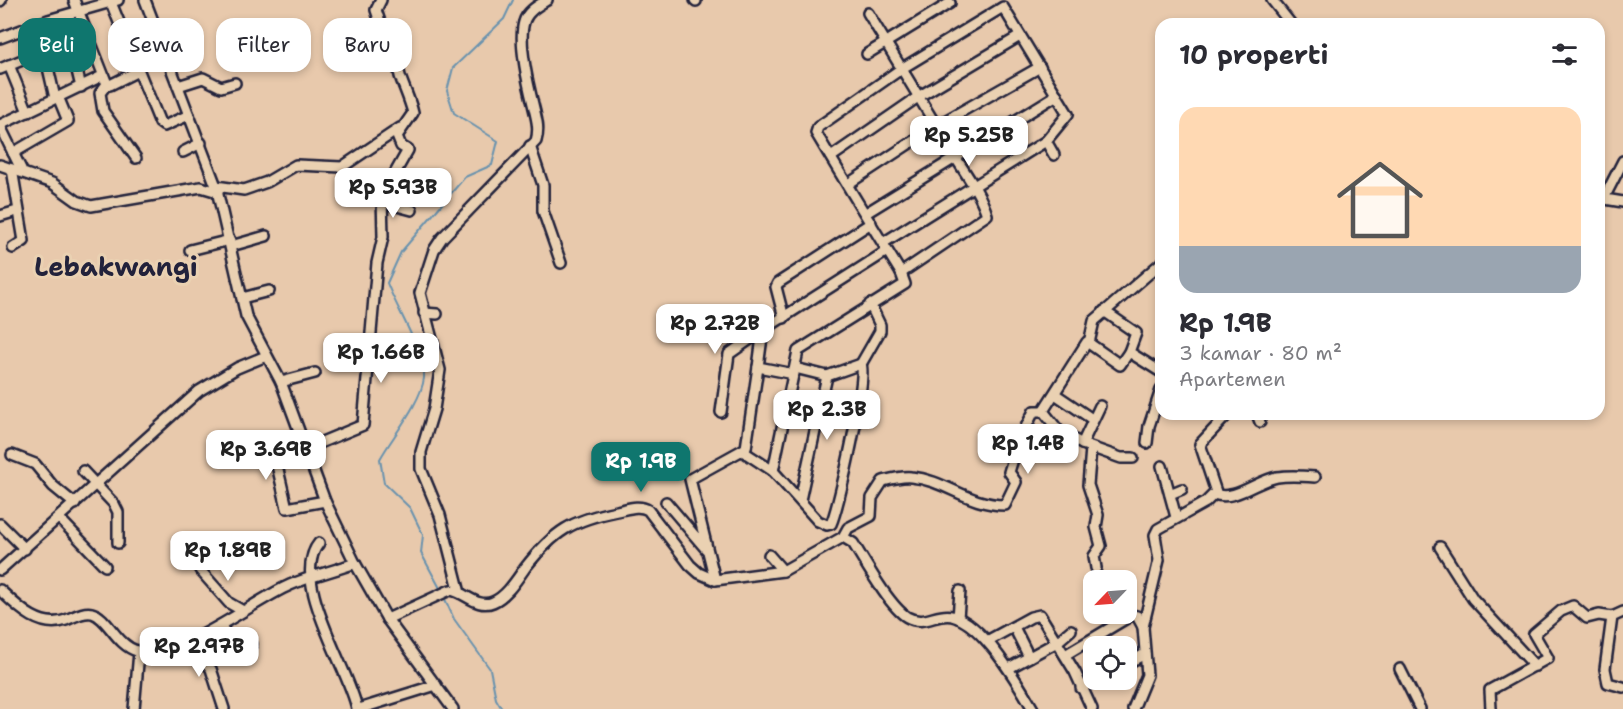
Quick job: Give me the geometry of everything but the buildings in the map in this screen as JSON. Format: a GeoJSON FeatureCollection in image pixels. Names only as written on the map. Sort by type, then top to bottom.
{"type":"FeatureCollection","features":[{"type":"Feature","properties":{"kind":"street"},"geometry":{"type":"LineString","coordinates":[[74,0],[82,18]]}},
{"type":"Feature","properties":{"kind":"street"},"geometry":{"type":"LineString","coordinates":[[145,0],[217,189],[249,325],[266,356],[286,381],[325,501],[355,563],[387,619],[453,709]]}},
{"type":"Feature","properties":{"kind":"street"},"geometry":{"type":"LineString","coordinates":[[0,165],[52,183],[77,201],[91,206],[201,187],[244,190],[267,182],[296,165],[342,167],[400,128],[413,114],[409,93],[400,75],[398,52],[393,42],[385,41],[378,30],[380,22],[376,10],[381,0]]}},
{"type":"Feature","properties":{"kind":"street"},"geometry":{"type":"LineString","coordinates":[[460,593],[440,515],[422,469],[421,452],[434,409],[440,370],[420,293],[437,244],[536,141],[538,128],[528,81],[523,42],[524,22],[533,9],[547,0]]}},
{"type":"Feature","properties":{"kind":"street"},"geometry":{"type":"LineString","coordinates":[[1272,0],[1287,18]]}},
{"type":"Feature","properties":{"kind":"street"},"geometry":{"type":"LineString","coordinates":[[57,18],[113,1],[119,18]]}},
{"type":"Feature","properties":{"kind":"street"},"geometry":{"type":"LineString","coordinates":[[867,54],[950,3]]}},
{"type":"Feature","properties":{"kind":"street"},"geometry":{"type":"LineString","coordinates":[[721,412],[729,354],[784,318],[885,247],[973,186],[1046,141],[1068,114],[1003,7],[901,69],[818,127],[816,133],[866,213],[885,247],[901,273],[905,284],[800,347],[773,471]]}},
{"type":"Feature","properties":{"kind":"street"},"geometry":{"type":"LineString","coordinates":[[868,13],[973,186],[987,216],[901,273]]}},
{"type":"Feature","properties":{"kind":"street"},"geometry":{"type":"LineString","coordinates":[[0,38],[18,31]]}},
{"type":"Feature","properties":{"kind":"street"},"geometry":{"type":"LineString","coordinates":[[831,157],[918,97],[1020,36]]}},
{"type":"Feature","properties":{"kind":"street"},"geometry":{"type":"LineString","coordinates":[[96,54],[105,80],[110,85],[136,72]]}},
{"type":"Feature","properties":{"kind":"street"},"geometry":{"type":"LineString","coordinates":[[5,67],[28,112]]}},
{"type":"Feature","properties":{"kind":"street"},"geometry":{"type":"LineString","coordinates":[[848,184],[936,126],[1040,67]]}},
{"type":"Feature","properties":{"kind":"street"},"geometry":{"type":"LineString","coordinates":[[13,153],[68,121],[57,98],[50,72]]}},
{"type":"Feature","properties":{"kind":"street"},"geometry":{"type":"LineString","coordinates":[[77,72],[81,87]]}},
{"type":"Feature","properties":{"kind":"street"},"geometry":{"type":"LineString","coordinates":[[138,72],[161,125],[189,114]]}},
{"type":"Feature","properties":{"kind":"street"},"geometry":{"type":"LineString","coordinates":[[178,86],[203,78],[220,87],[235,83]]}},
{"type":"Feature","properties":{"kind":"street"},"geometry":{"type":"LineString","coordinates":[[13,248],[24,242],[17,211],[17,170],[13,153],[0,126],[81,87],[105,80]]}},
{"type":"Feature","properties":{"kind":"street"},"geometry":{"type":"LineString","coordinates":[[105,80],[100,93],[103,111],[136,158]]}},
{"type":"Feature","properties":{"kind":"street"},"geometry":{"type":"LineString","coordinates":[[866,213],[1057,95]]}},
{"type":"Feature","properties":{"kind":"street"},"geometry":{"type":"LineString","coordinates":[[325,501],[287,508],[284,504],[276,460],[363,425],[377,263],[383,237],[384,189],[408,150],[398,141],[400,128]]}},
{"type":"Feature","properties":{"kind":"street"},"geometry":{"type":"LineString","coordinates":[[1046,141],[1054,155]]}},
{"type":"Feature","properties":{"kind":"street"},"geometry":{"type":"LineString","coordinates":[[183,152],[201,143]]}},
{"type":"Feature","properties":{"kind":"street"},"geometry":{"type":"LineString","coordinates":[[530,146],[541,177],[543,211],[561,263]]}},
{"type":"Feature","properties":{"kind":"street"},"geometry":{"type":"LineString","coordinates":[[1605,191],[1623,161]]}},
{"type":"Feature","properties":{"kind":"street"},"geometry":{"type":"LineString","coordinates":[[1605,199],[1623,202]]}},
{"type":"Feature","properties":{"kind":"street"},"geometry":{"type":"LineString","coordinates":[[382,202],[412,210]]}},
{"type":"Feature","properties":{"kind":"street"},"geometry":{"type":"LineString","coordinates":[[0,216],[17,211]]}},
{"type":"Feature","properties":{"kind":"street"},"geometry":{"type":"LineString","coordinates":[[784,318],[776,287],[778,283],[871,223]]}},
{"type":"Feature","properties":{"kind":"street"},"geometry":{"type":"LineString","coordinates":[[190,250],[266,236]]}},
{"type":"Feature","properties":{"kind":"street"},"geometry":{"type":"LineString","coordinates":[[1089,343],[1092,324],[1155,268]]}},
{"type":"Feature","properties":{"kind":"street"},"geometry":{"type":"LineString","coordinates":[[242,298],[270,291]]}},
{"type":"Feature","properties":{"kind":"street"},"geometry":{"type":"LineString","coordinates":[[758,367],[827,376],[861,364],[881,328],[870,304]]}},
{"type":"Feature","properties":{"kind":"street"},"geometry":{"type":"LineString","coordinates":[[1089,343],[1120,365],[1128,352],[1136,333],[1104,311]]}},
{"type":"Feature","properties":{"kind":"street"},"geometry":{"type":"LineString","coordinates":[[424,313],[437,314]]}},
{"type":"Feature","properties":{"kind":"street"},"geometry":{"type":"LineString","coordinates":[[744,452],[763,330]]}},
{"type":"Feature","properties":{"kind":"street"},"geometry":{"type":"LineString","coordinates":[[1043,411],[1085,344],[1089,343]]}},
{"type":"Feature","properties":{"kind":"street"},"geometry":{"type":"LineString","coordinates":[[1128,352],[1155,368]]}},
{"type":"Feature","properties":{"kind":"street"},"geometry":{"type":"LineString","coordinates":[[0,570],[199,391],[237,368],[266,356]]}},
{"type":"Feature","properties":{"kind":"street"},"geometry":{"type":"LineString","coordinates":[[744,452],[773,471],[818,522],[831,524],[859,407],[864,370],[861,364]]}},
{"type":"Feature","properties":{"kind":"street"},"geometry":{"type":"LineString","coordinates":[[286,381],[315,373]]}},
{"type":"Feature","properties":{"kind":"street"},"geometry":{"type":"LineString","coordinates":[[800,500],[827,376]]}},
{"type":"Feature","properties":{"kind":"street"},"geometry":{"type":"LineString","coordinates":[[1055,394],[1092,419]]}},
{"type":"Feature","properties":{"kind":"street"},"geometry":{"type":"LineString","coordinates":[[1096,568],[1094,556],[1101,546],[1096,527],[1098,515],[1088,485],[1086,446],[1092,419],[1100,406]]}},
{"type":"Feature","properties":{"kind":"street"},"geometry":{"type":"LineString","coordinates":[[1147,443],[1149,426],[1155,408]]}},
{"type":"Feature","properties":{"kind":"street"},"geometry":{"type":"LineString","coordinates":[[387,619],[452,590],[480,603],[492,602],[511,586],[530,562],[564,527],[590,516],[638,506],[648,510],[690,565],[699,573],[715,580],[783,571],[844,535],[848,528],[872,514],[872,498],[880,482],[906,477],[935,482],[975,502],[1005,505],[1016,482],[1009,471],[1016,448],[1034,411],[1043,411]]}},
{"type":"Feature","properties":{"kind":"street"},"geometry":{"type":"LineString","coordinates":[[1043,411],[1059,431],[1086,446],[1121,458],[1133,458]]}},
{"type":"Feature","properties":{"kind":"street"},"geometry":{"type":"LineString","coordinates":[[1133,709],[1146,681],[1143,627],[1159,560],[1155,534],[1158,529],[1176,518],[1193,512],[1214,494],[1215,486],[1200,444],[1222,420]]}},
{"type":"Feature","properties":{"kind":"street"},"geometry":{"type":"LineString","coordinates":[[715,580],[690,480],[744,452]]}},
{"type":"Feature","properties":{"kind":"street"},"geometry":{"type":"LineString","coordinates":[[12,455],[35,464],[53,486],[75,504]]}},
{"type":"Feature","properties":{"kind":"street"},"geometry":{"type":"LineString","coordinates":[[1162,466],[1176,518]]}},
{"type":"Feature","properties":{"kind":"street"},"geometry":{"type":"LineString","coordinates":[[83,471],[97,483],[118,512],[118,543]]}},
{"type":"Feature","properties":{"kind":"street"},"geometry":{"type":"LineString","coordinates":[[1214,494],[1229,497],[1260,481],[1278,477],[1315,477]]}},
{"type":"Feature","properties":{"kind":"street"},"geometry":{"type":"LineString","coordinates":[[1170,494],[1182,489]]}},
{"type":"Feature","properties":{"kind":"street"},"geometry":{"type":"LineString","coordinates":[[666,502],[707,551]]}},
{"type":"Feature","properties":{"kind":"street"},"geometry":{"type":"LineString","coordinates":[[59,519],[105,566]]}},
{"type":"Feature","properties":{"kind":"street"},"geometry":{"type":"LineString","coordinates":[[0,524],[26,549]]}},
{"type":"Feature","properties":{"kind":"street"},"geometry":{"type":"LineString","coordinates":[[844,535],[853,543],[901,612],[913,620],[929,621],[950,615],[958,618],[987,641],[1009,668],[1033,709]]}},
{"type":"Feature","properties":{"kind":"street"},"geometry":{"type":"LineString","coordinates":[[319,543],[314,551],[311,579],[324,629],[358,709],[436,685]]}},
{"type":"Feature","properties":{"kind":"street"},"geometry":{"type":"LineString","coordinates":[[1440,547],[1473,599],[1535,666]]}},
{"type":"Feature","properties":{"kind":"street"},"geometry":{"type":"LineString","coordinates":[[769,555],[783,571]]}},
{"type":"Feature","properties":{"kind":"street"},"geometry":{"type":"LineString","coordinates":[[0,590],[43,623],[64,621],[86,613],[97,614],[116,638],[139,652],[196,640],[291,585],[355,563]]}},
{"type":"Feature","properties":{"kind":"street"},"geometry":{"type":"LineString","coordinates":[[200,570],[229,603],[243,611]]}},
{"type":"Feature","properties":{"kind":"street"},"geometry":{"type":"LineString","coordinates":[[958,618],[960,591]]}},
{"type":"Feature","properties":{"kind":"street"},"geometry":{"type":"LineString","coordinates":[[1491,709],[1490,690],[1548,657],[1534,634],[1564,609],[1576,607],[1587,618],[1599,615],[1612,617],[1623,612]]}},
{"type":"Feature","properties":{"kind":"street"},"geometry":{"type":"LineString","coordinates":[[987,641],[1031,617],[1040,615],[1065,656],[1092,709]]}},
{"type":"Feature","properties":{"kind":"street"},"geometry":{"type":"LineString","coordinates":[[1065,656],[1132,615],[1137,616],[1143,627]]}},
{"type":"Feature","properties":{"kind":"street"},"geometry":{"type":"LineString","coordinates":[[1612,617],[1605,675],[1611,685],[1623,687]]}},
{"type":"Feature","properties":{"kind":"street"},"geometry":{"type":"LineString","coordinates":[[221,625],[231,644],[239,646],[252,644]]}},
{"type":"Feature","properties":{"kind":"street"},"geometry":{"type":"LineString","coordinates":[[1014,627],[1029,657]]}},
{"type":"Feature","properties":{"kind":"street"},"geometry":{"type":"LineString","coordinates":[[1009,668],[1057,642],[1071,630]]}},
{"type":"Feature","properties":{"kind":"street"},"geometry":{"type":"LineString","coordinates":[[196,640],[203,659],[211,669],[224,709]]}},
{"type":"Feature","properties":{"kind":"street"},"geometry":{"type":"LineString","coordinates":[[134,709],[139,652]]}},
{"type":"Feature","properties":{"kind":"street"},"geometry":{"type":"LineString","coordinates":[[1137,658],[1145,654]]}},
{"type":"Feature","properties":{"kind":"street"},"geometry":{"type":"LineString","coordinates":[[1400,669],[1420,709]]}},
{"type":"Feature","properties":{"kind":"waterway"},"geometry":{"type":"LineString","coordinates":[[442,592],[421,553],[423,535],[410,508],[384,483],[380,459],[418,398],[424,378],[416,345],[387,283],[401,252],[465,177],[492,165],[498,141],[454,113],[447,91],[453,68],[504,19],[513,0]]}},
{"type":"Feature","properties":{"kind":"waterway"},"geometry":{"type":"LineString","coordinates":[[444,597],[454,619],[490,669],[496,699],[502,709]]}},
{"type":"Feature","properties":{"kind":"district","name":"Lebakwangi"},"geometry":{"type":"Point","coordinates":[116,266]}}]}
